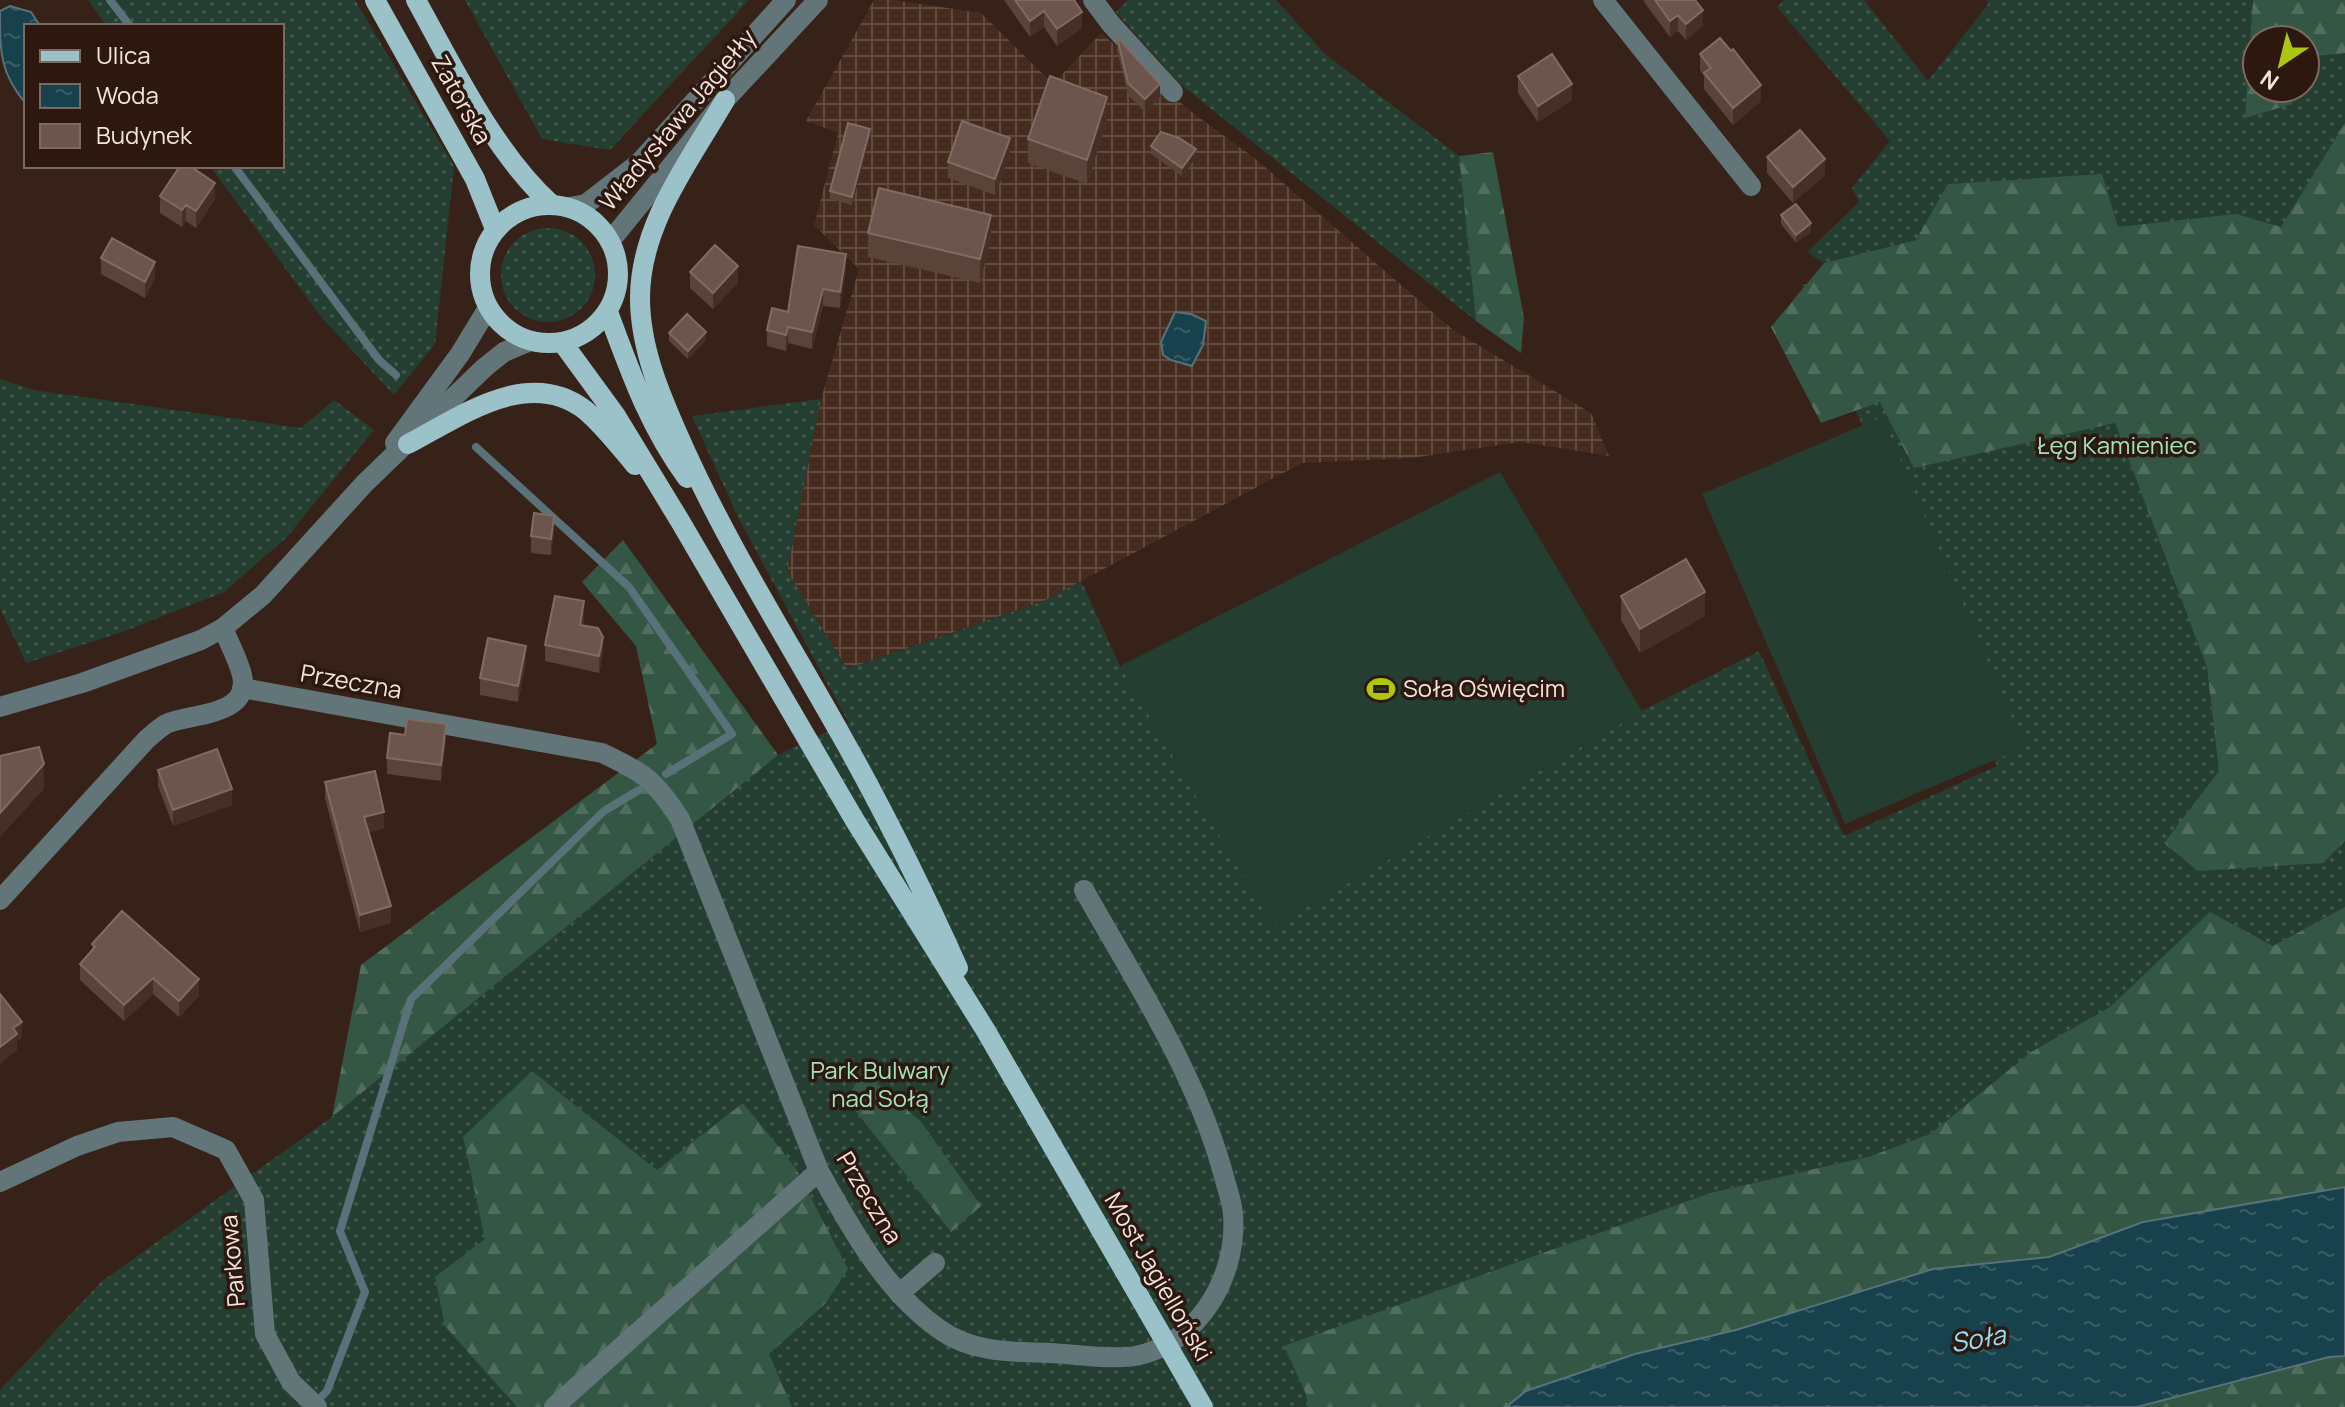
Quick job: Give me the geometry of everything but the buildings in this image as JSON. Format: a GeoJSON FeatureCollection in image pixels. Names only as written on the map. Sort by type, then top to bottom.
{"type":"FeatureCollection","features":[{"type":"Feature","properties":{"kind":"main road","name":"Zatorska"},"geometry":{"type":"LineString","coordinates":[[375,0],[475,179],[495,229]]}},
{"type":"Feature","properties":{"kind":"main road","name":"Zatorska"},"geometry":{"type":"LineString","coordinates":[[416,0],[491,130],[523,176],[560,205]]}},
{"type":"Feature","properties":{"kind":"main road"},"geometry":{"type":"LineString","coordinates":[[713,514],[652,368],[642,327],[640,296],[653,229],[725,100]]}},
{"type":"Feature","properties":{"kind":"main road"},"geometry":{"type":"LineString","coordinates":[[560,205],[586,214],[611,240],[619,277],[616,295],[608,312],[588,331],[562,342],[530,341],[499,322],[488,308],[481,289],[479,268],[485,247],[495,229],[511,215],[530,206],[560,205]]}},
{"type":"Feature","properties":{"kind":"main road"},"geometry":{"type":"LineString","coordinates":[[608,312],[625,363],[650,418],[670,454],[713,514],[898,838],[986,1031]]}},
{"type":"Feature","properties":{"kind":"main road"},"geometry":{"type":"LineString","coordinates":[[562,342],[616,416],[854,819],[986,1031]]}},
{"type":"Feature","properties":{"kind":"main road"},"geometry":{"type":"LineString","coordinates":[[408,444],[495,398],[526,394],[564,399],[583,409],[605,430],[680,521]]}},
{"type":"Feature","properties":{"kind":"main road","name":"Most Jagielloński"},"geometry":{"type":"LineString","coordinates":[[986,1031],[1203,1407]]}},
{"type":"Feature","properties":{"kind":"street","name":"Władysława Jagiełły"},"geometry":{"type":"LineString","coordinates":[[560,205],[586,204],[639,163],[786,0]]}},
{"type":"Feature","properties":{"kind":"street","name":"Władysława Jagiełły"},"geometry":{"type":"LineString","coordinates":[[611,240],[725,100],[818,0]]}},
{"type":"Feature","properties":{"kind":"street"},"geometry":{"type":"LineString","coordinates":[[1093,0],[1173,92]]}},
{"type":"Feature","properties":{"kind":"street"},"geometry":{"type":"LineString","coordinates":[[1603,0],[1751,186]]}},
{"type":"Feature","properties":{"kind":"street"},"geometry":{"type":"LineString","coordinates":[[364,484],[460,354],[488,308]]}},
{"type":"Feature","properties":{"kind":"street"},"geometry":{"type":"LineString","coordinates":[[0,707],[82,683],[201,640],[223,628],[263,595],[364,484],[484,368],[504,352],[530,341]]}},
{"type":"Feature","properties":{"kind":"street"},"geometry":{"type":"LineString","coordinates":[[0,900],[146,740],[166,724],[228,707],[242,688],[242,676],[223,628]]}},
{"type":"Feature","properties":{"kind":"street","name":"Przeczna"},"geometry":{"type":"LineString","coordinates":[[242,688],[602,753],[638,770],[661,789],[680,819],[819,1171],[848,1222],[899,1294],[940,1330],[970,1345],[998,1351],[1132,1356],[1159,1348],[1177,1337],[1211,1303],[1224,1280],[1232,1247],[1233,1212],[1213,1136],[1179,1060],[1084,890]]}},
{"type":"Feature","properties":{"kind":"street","name":"Parkowa"},"geometry":{"type":"LineString","coordinates":[[0,1182],[77,1146],[118,1132],[173,1127],[226,1150],[254,1200],[265,1334],[291,1382],[317,1407]]}},
{"type":"Feature","properties":{"kind":"street"},"geometry":{"type":"LineString","coordinates":[[554,1407],[819,1171]]}},
{"type":"Feature","properties":{"kind":"street"},"geometry":{"type":"LineString","coordinates":[[899,1294],[935,1263]]}},
{"type":"Feature","properties":{"kind":"shaded area"},"geometry":{"type":"Polygon","coordinates":[[[874,0],[981,13],[1053,84],[1101,33],[1189,110],[1257,160],[1452,329],[1591,413],[1609,456],[1521,442],[1411,458],[1302,463],[1044,601],[847,669],[787,571],[821,399],[859,269],[814,225],[838,133],[806,121],[874,0]]]}},
{"type":"Feature","properties":{"kind":"green space"},"geometry":{"type":"Polygon","coordinates":[[[88,0],[355,0],[454,166],[435,344],[394,395],[322,318],[211,168],[284,168],[284,24],[106,24],[88,0]]]}},
{"type":"Feature","properties":{"kind":"green space"},"geometry":{"type":"Polygon","coordinates":[[[465,0],[749,0],[610,150],[542,139],[465,0]]]}},
{"type":"Feature","properties":{"kind":"green space"},"geometry":{"type":"Polygon","coordinates":[[[1128,0],[1276,0],[1325,54],[1459,156],[1476,321],[1178,82],[1116,12],[1128,0]]]}},
{"type":"Feature","properties":{"kind":"green space"},"geometry":{"type":"Polygon","coordinates":[[[1784,0],[1864,0],[1928,81],[1989,3],[1987,0],[2253,0],[2252,24],[2241,24],[2241,104],[2247,104],[2246,118],[2260,104],[2321,104],[2321,24],[2345,0],[2345,1102],[2031,1052],[1930,1134],[1871,1156],[1710,1193],[1414,1300],[1486,1407],[0,1407],[0,1390],[101,1282],[332,1117],[778,755],[848,722],[738,517],[692,416],[821,399],[787,571],[847,669],[1044,601],[1081,581],[1120,666],[1273,927],[1642,711],[1759,651],[1844,836],[1997,766],[1878,462],[1802,285],[2113,214],[1916,240],[1824,263],[1807,252],[1859,202],[1852,188],[1890,141],[1777,7],[1784,0]]]}},
{"type":"Feature","properties":{"kind":"green space"},"geometry":{"type":"Polygon","coordinates":[[[2253,0],[2345,0],[2345,53],[2321,55],[2321,24],[2251,24],[2253,0]]]}},
{"type":"Feature","properties":{"kind":"green space"},"geometry":{"type":"Polygon","coordinates":[[[2246,104],[2292,104],[2245,118],[2246,104]]]}},
{"type":"Feature","properties":{"kind":"green space"},"geometry":{"type":"Polygon","coordinates":[[[2345,123],[2345,841],[2323,863],[2198,871],[2164,843],[2219,771],[2207,667],[2115,423],[1914,468],[1880,402],[1821,423],[1771,327],[1824,263],[1916,240],[1948,184],[2102,174],[2118,227],[2236,214],[2281,227],[2345,123]]]}},
{"type":"Feature","properties":{"kind":"green space"},"geometry":{"type":"Polygon","coordinates":[[[1493,152],[1524,318],[1521,353],[1476,321],[1459,156],[1493,152]]]}},
{"type":"Feature","properties":{"kind":"green space"},"geometry":{"type":"Polygon","coordinates":[[[548,228],[566,232],[581,242],[591,257],[595,275],[591,293],[581,308],[566,318],[548,322],[530,318],[515,308],[505,293],[501,275],[505,257],[515,242],[530,232],[548,228]]]}},
{"type":"Feature","properties":{"kind":"green space"},"geometry":{"type":"Polygon","coordinates":[[[0,379],[34,390],[301,428],[334,400],[374,430],[286,538],[224,592],[125,631],[26,663],[0,608],[0,379]]]}},
{"type":"Feature","properties":{"kind":"green space"},"geometry":{"type":"Polygon","coordinates":[[[1882,417],[2025,747],[1845,824],[1702,494],[1882,417]]]}},
{"type":"Feature","properties":{"kind":"green space","name":"Soła Oświęcim"},"geometry":{"type":"Polygon","coordinates":[[[1500,472],[1642,711],[1273,927],[1120,666],[1500,472]]]}},
{"type":"Feature","properties":{"kind":"green space"},"geometry":{"type":"Polygon","coordinates":[[[623,540],[778,755],[332,1117],[361,965],[657,744],[636,646],[582,582],[623,540]]]}},
{"type":"Feature","properties":{"kind":"green space"},"geometry":{"type":"Polygon","coordinates":[[[2345,907],[2345,1187],[2143,1222],[2049,1257],[1933,1269],[1736,1330],[1635,1354],[1526,1391],[1506,1407],[1308,1407],[1306,1394],[1284,1346],[1710,1193],[1871,1156],[1930,1134],[2031,1052],[2110,1007],[2210,912],[2273,946],[2345,907]]]}},
{"type":"Feature","properties":{"kind":"green space"},"geometry":{"type":"Polygon","coordinates":[[[862,1070],[921,1122],[981,1206],[951,1232],[847,1100],[862,1070]]]}},
{"type":"Feature","properties":{"kind":"green space"},"geometry":{"type":"Polygon","coordinates":[[[532,1071],[657,1170],[743,1103],[795,1167],[848,1269],[826,1303],[769,1354],[792,1407],[517,1407],[445,1326],[435,1277],[485,1239],[463,1137],[532,1071]]]}},
{"type":"Feature","properties":{"kind":"green space"},"geometry":{"type":"Polygon","coordinates":[[[2345,1356],[2345,1407],[2137,1407],[2329,1357],[2345,1356]]]}},
{"type":"Feature","properties":{"kind":"water"},"geometry":{"type":"Polygon","coordinates":[[[10,6],[31,12],[39,24],[24,24],[24,102],[3,62],[0,11],[10,6]]]}},
{"type":"Feature","properties":{"kind":"water"},"geometry":{"type":"Polygon","coordinates":[[[1175,312],[1191,314],[1206,321],[1203,345],[1192,366],[1163,355],[1161,342],[1175,312]]]}},
{"type":"Feature","properties":{"kind":"water","name":"Soła"},"geometry":{"type":"Polygon","coordinates":[[[2345,1187],[2345,1356],[2329,1357],[2137,1407],[1506,1407],[1526,1391],[1635,1354],[1736,1330],[1933,1269],[2049,1257],[2143,1222],[2345,1187]]]}},
{"type":"Feature","properties":{"kind":"waterway"},"geometry":{"type":"LineString","coordinates":[[110,0],[128,24]]}},
{"type":"Feature","properties":{"kind":"waterway"},"geometry":{"type":"LineString","coordinates":[[235,168],[379,360],[396,375]]}},
{"type":"Feature","properties":{"kind":"waterway"},"geometry":{"type":"LineString","coordinates":[[476,447],[629,587],[732,734],[666,774]]}},
{"type":"Feature","properties":{"kind":"waterway"},"geometry":{"type":"LineString","coordinates":[[322,1396],[327,1391],[365,1292],[340,1231],[411,999],[604,811],[639,790]]}},
{"type":"Feature","properties":{"kind":"place","name":"Soła Oświęcim"},"geometry":{"type":"Point","coordinates":[1381,689]}},
{"type":"Feature","properties":{"kind":"park label","name":"Łęg Kamieniec"},"geometry":{"type":"Point","coordinates":[2117,446]}},
{"type":"Feature","properties":{"kind":"park label","name":"Park Bulwary nad Sołą"},"geometry":{"type":"Point","coordinates":[880,1085]}}]}
